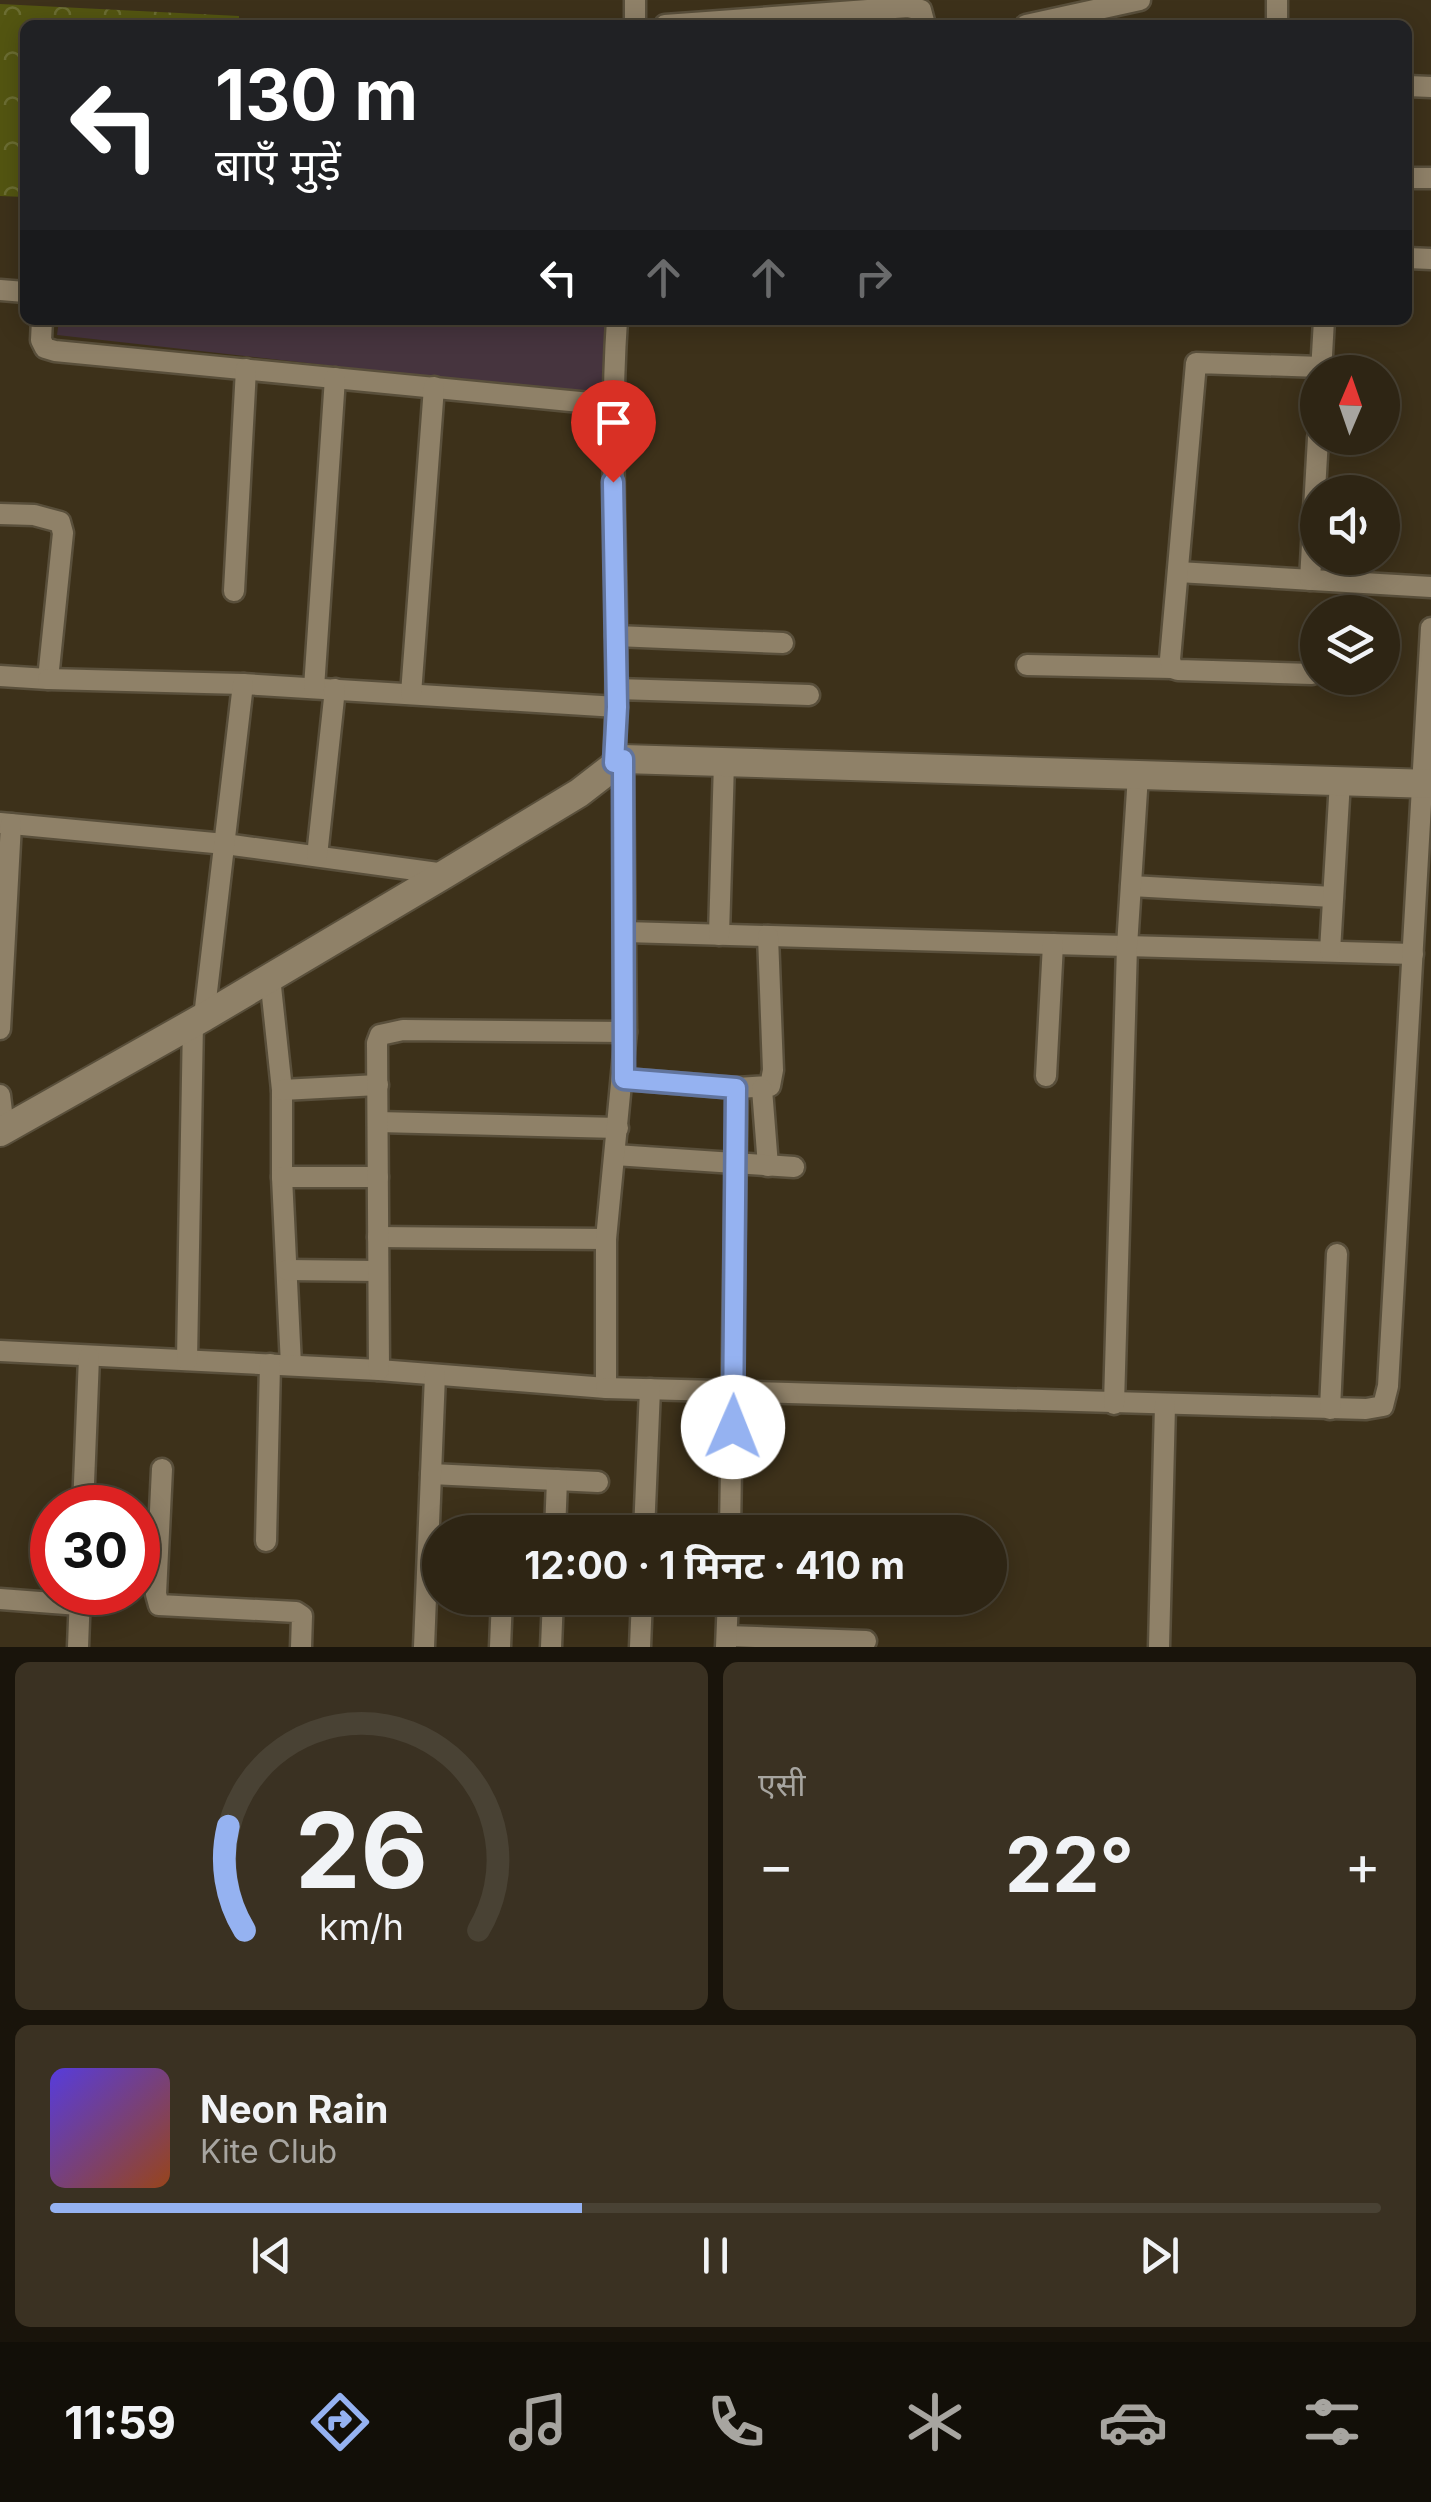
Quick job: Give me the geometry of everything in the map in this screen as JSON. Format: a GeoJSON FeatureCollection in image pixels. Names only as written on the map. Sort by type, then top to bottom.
{"type":"FeatureCollection","features":[{"type":"Feature","properties":{"kind":"street"},"geometry":{"type":"LineString","coordinates":[[1049,20],[1140,0]]}},
{"type":"Feature","properties":{"kind":"street"},"geometry":{"type":"LineString","coordinates":[[733,20],[908,7],[921,10],[924,20]]}},
{"type":"Feature","properties":{"kind":"street"},"geometry":{"type":"LineString","coordinates":[[42,325],[41,340],[46,348],[55,351],[611,405]]}},
{"type":"Feature","properties":{"kind":"street"},"geometry":{"type":"LineString","coordinates":[[606,1388],[606,1239],[626,1032],[611,405],[616,325]]}},
{"type":"Feature","properties":{"kind":"street"},"geometry":{"type":"LineString","coordinates":[[1322,355],[1324,325]]}},
{"type":"Feature","properties":{"kind":"street"},"geometry":{"type":"LineString","coordinates":[[1172,668],[1196,364],[1300,369]]}},
{"type":"Feature","properties":{"kind":"street"},"geometry":{"type":"LineString","coordinates":[[234,590],[246,369]]}},
{"type":"Feature","properties":{"kind":"street"},"geometry":{"type":"LineString","coordinates":[[317,856],[335,378]]}},
{"type":"Feature","properties":{"kind":"street"},"geometry":{"type":"LineString","coordinates":[[411,694],[434,387]]}},
{"type":"Feature","properties":{"kind":"street"},"geometry":{"type":"LineString","coordinates":[[1310,580],[1317,455]]}},
{"type":"Feature","properties":{"kind":"street"},"geometry":{"type":"LineString","coordinates":[[0,514],[34,515],[60,522],[48,680]]}},
{"type":"Feature","properties":{"kind":"street"},"geometry":{"type":"LineString","coordinates":[[1178,572],[1431,586]]}},
{"type":"Feature","properties":{"kind":"street"},"geometry":{"type":"LineString","coordinates":[[0,1351],[379,1370],[606,1388],[1378,1408],[1386,1398],[1427,784],[1431,628]]}},
{"type":"Feature","properties":{"kind":"street"},"geometry":{"type":"LineString","coordinates":[[616,636],[783,642]]}},
{"type":"Feature","properties":{"kind":"street"},"geometry":{"type":"LineString","coordinates":[[1027,664],[1300,673]]}},
{"type":"Feature","properties":{"kind":"street"},"geometry":{"type":"LineString","coordinates":[[0,676],[411,694],[617,698],[809,695]]}},
{"type":"Feature","properties":{"kind":"street"},"geometry":{"type":"LineString","coordinates":[[187,1360],[199,1019],[243,684]]}},
{"type":"Feature","properties":{"kind":"street"},"geometry":{"type":"LineString","coordinates":[[0,1095],[2,1130],[270,978],[579,794],[618,761],[1427,784]]}},
{"type":"Feature","properties":{"kind":"street"},"geometry":{"type":"LineString","coordinates":[[719,935],[724,762]]}},
{"type":"Feature","properties":{"kind":"street"},"geometry":{"type":"LineString","coordinates":[[1114,1404],[1127,946],[1138,775]]}},
{"type":"Feature","properties":{"kind":"street"},"geometry":{"type":"LineString","coordinates":[[1330,951],[1340,781]]}},
{"type":"Feature","properties":{"kind":"street"},"geometry":{"type":"LineString","coordinates":[[0,1029],[6,823],[225,844],[445,874]]}},
{"type":"Feature","properties":{"kind":"street"},"geometry":{"type":"LineString","coordinates":[[1131,886],[1333,897]]}},
{"type":"Feature","properties":{"kind":"street"},"geometry":{"type":"LineString","coordinates":[[625,932],[1413,954]]}},
{"type":"Feature","properties":{"kind":"street"},"geometry":{"type":"LineString","coordinates":[[624,1079],[736,1088],[762,1088],[772,1080],[768,936]]}},
{"type":"Feature","properties":{"kind":"street"},"geometry":{"type":"LineString","coordinates":[[1046,1076],[1052,944]]}},
{"type":"Feature","properties":{"kind":"street"},"geometry":{"type":"LineString","coordinates":[[266,1541],[287,1270],[282,1090],[270,978]]}},
{"type":"Feature","properties":{"kind":"street"},"geometry":{"type":"LineString","coordinates":[[379,1370],[380,1035],[390,1031],[626,1032]]}},
{"type":"Feature","properties":{"kind":"street"},"geometry":{"type":"LineString","coordinates":[[282,1090],[378,1085]]}},
{"type":"Feature","properties":{"kind":"street"},"geometry":{"type":"LineString","coordinates":[[730,1515],[736,1088]]}},
{"type":"Feature","properties":{"kind":"street"},"geometry":{"type":"LineString","coordinates":[[762,1088],[768,1166]]}},
{"type":"Feature","properties":{"kind":"street"},"geometry":{"type":"LineString","coordinates":[[378,1122],[618,1128]]}},
{"type":"Feature","properties":{"kind":"street"},"geometry":{"type":"LineString","coordinates":[[615,1155],[794,1167]]}},
{"type":"Feature","properties":{"kind":"street"},"geometry":{"type":"LineString","coordinates":[[282,1177],[378,1176]]}},
{"type":"Feature","properties":{"kind":"street"},"geometry":{"type":"LineString","coordinates":[[378,1238],[606,1239]]}},
{"type":"Feature","properties":{"kind":"street"},"geometry":{"type":"LineString","coordinates":[[1330,1409],[1337,1254]]}},
{"type":"Feature","properties":{"kind":"street"},"geometry":{"type":"LineString","coordinates":[[287,1270],[378,1271]]}},
{"type":"Feature","properties":{"kind":"street"},"geometry":{"type":"LineString","coordinates":[[84,1485],[89,1357]]}},
{"type":"Feature","properties":{"kind":"street"},"geometry":{"type":"LineString","coordinates":[[432,1515],[435,1375]]}},
{"type":"Feature","properties":{"kind":"street"},"geometry":{"type":"LineString","coordinates":[[645,1515],[650,1389]]}},
{"type":"Feature","properties":{"kind":"street"},"geometry":{"type":"LineString","coordinates":[[1159,1647],[1165,1405]]}},
{"type":"Feature","properties":{"kind":"street"},"geometry":{"type":"LineString","coordinates":[[162,1469],[156,1594],[159,1605],[296,1612],[302,1616],[301,1647]]}},
{"type":"Feature","properties":{"kind":"street"},"geometry":{"type":"LineString","coordinates":[[431,1474],[598,1482]]}},
{"type":"Feature","properties":{"kind":"street"},"geometry":{"type":"LineString","coordinates":[[556,1515],[557,1480]]}},
{"type":"Feature","properties":{"kind":"street"},"geometry":{"type":"LineString","coordinates":[[0,1599],[30,1599]]}},
{"type":"Feature","properties":{"kind":"street"},"geometry":{"type":"LineString","coordinates":[[78,1647],[79,1615]]}},
{"type":"Feature","properties":{"kind":"street"},"geometry":{"type":"LineString","coordinates":[[424,1647],[428,1615]]}},
{"type":"Feature","properties":{"kind":"street"},"geometry":{"type":"LineString","coordinates":[[500,1647],[501,1615]]}},
{"type":"Feature","properties":{"kind":"street"},"geometry":{"type":"LineString","coordinates":[[552,1647],[553,1615]]}},
{"type":"Feature","properties":{"kind":"street"},"geometry":{"type":"LineString","coordinates":[[640,1647],[641,1615]]}},
{"type":"Feature","properties":{"kind":"street"},"geometry":{"type":"LineString","coordinates":[[727,1615],[726,1642],[866,1641]]}},
{"type":"Feature","properties":{"kind":"shaded area"},"geometry":{"type":"Polygon","coordinates":[[[58,325],[607,325],[602,396],[57,335],[58,325]]]}},
{"type":"Feature","properties":{"kind":"green space"},"geometry":{"type":"Polygon","coordinates":[[[0,4],[239,16],[239,20],[20,20],[20,197],[0,196],[0,4]]]}},
{"type":"Feature","properties":{"kind":"route"},"geometry":{"type":"LineString","coordinates":[[613,482],[617,707],[614,763],[623,759],[624,1079],[736,1088],[733,1427]]}}]}
